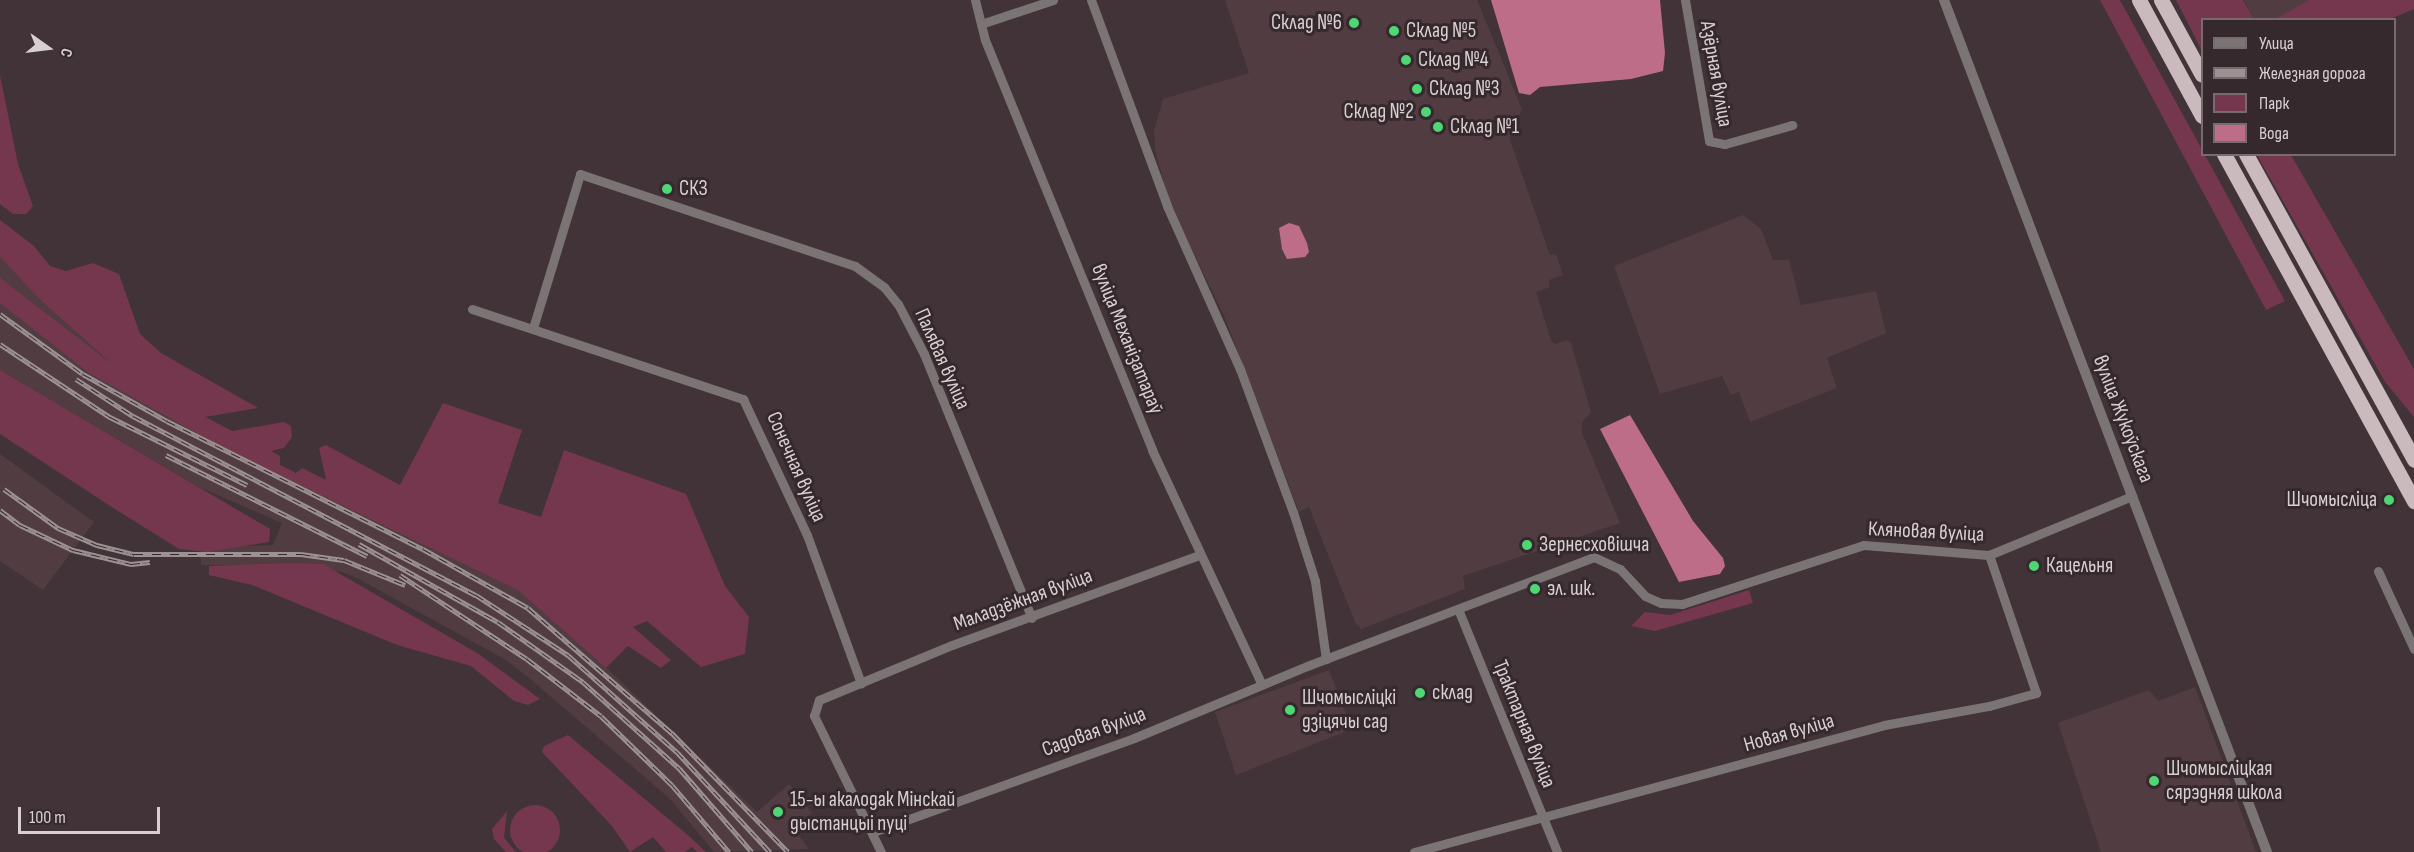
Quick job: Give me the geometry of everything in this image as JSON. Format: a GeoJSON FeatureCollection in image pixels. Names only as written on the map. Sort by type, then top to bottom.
{"type":"FeatureCollection","features":[{"type":"Feature","properties":{"kind":"highway"},"geometry":{"type":"LineString","coordinates":[[2139,0],[2201,114]]}},
{"type":"Feature","properties":{"kind":"highway"},"geometry":{"type":"LineString","coordinates":[[2161,0],[2201,73]]}},
{"type":"Feature","properties":{"kind":"highway"},"geometry":{"type":"LineString","coordinates":[[2225,156],[2414,501]]}},
{"type":"Feature","properties":{"kind":"highway"},"geometry":{"type":"LineString","coordinates":[[2247,156],[2414,460]]}},
{"type":"Feature","properties":{"kind":"street","name":"вуліца Механізатараў"},"geometry":{"type":"LineString","coordinates":[[975,0],[981,24],[1152,450],[1199,555],[1242,636],[1262,685]]}},
{"type":"Feature","properties":{"kind":"street"},"geometry":{"type":"LineString","coordinates":[[981,24],[1053,0]]}},
{"type":"Feature","properties":{"kind":"street"},"geometry":{"type":"LineString","coordinates":[[1091,0],[1167,206],[1240,369],[1293,512],[1315,581],[1326,659]]}},
{"type":"Feature","properties":{"kind":"street","name":"Азёрная вуліца"},"geometry":{"type":"LineString","coordinates":[[1685,0],[1709,141],[1725,144],[1792,125]]}},
{"type":"Feature","properties":{"kind":"street","name":"вуліца Жукоўскага"},"geometry":{"type":"LineString","coordinates":[[1944,0],[2267,852]]}},
{"type":"Feature","properties":{"kind":"street","name":"Палявая вуліца"},"geometry":{"type":"LineString","coordinates":[[533,328],[580,174],[722,224],[836,257],[870,274],[884,286],[924,354],[1032,618]]}},
{"type":"Feature","properties":{"kind":"street","name":"Сонечная вуліца"},"geometry":{"type":"LineString","coordinates":[[472,309],[743,399],[807,535],[861,683]]}},
{"type":"Feature","properties":{"kind":"street","name":"Кляновая вуліца"},"geometry":{"type":"LineString","coordinates":[[1458,609],[1594,557],[1620,569],[1645,596],[1661,603],[1682,604],[1864,545],[1989,555],[2132,496]]}},
{"type":"Feature","properties":{"kind":"street","name":"Маладзёжная вуліца"},"geometry":{"type":"LineString","coordinates":[[873,832],[814,716],[819,700],[952,645],[1032,618],[1199,555]]}},
{"type":"Feature","properties":{"kind":"street","name":"Новая вуліца"},"geometry":{"type":"LineString","coordinates":[[1414,852],[1544,819],[1884,725],[1989,706],[2036,693],[1989,555]]}},
{"type":"Feature","properties":{"kind":"street"},"geometry":{"type":"LineString","coordinates":[[2378,570],[2414,649]]}},
{"type":"Feature","properties":{"kind":"street","name":"Садовая вуліца"},"geometry":{"type":"LineString","coordinates":[[873,832],[1134,738],[1326,659],[1458,609]]}},
{"type":"Feature","properties":{"kind":"street","name":"Трактарная вуліца"},"geometry":{"type":"LineString","coordinates":[[1458,609],[1557,852]]}},
{"type":"Feature","properties":{"kind":"street"},"geometry":{"type":"LineString","coordinates":[[873,832],[881,852]]}},
{"type":"Feature","properties":{"kind":"shaded area"},"geometry":{"type":"Polygon","coordinates":[[[1225,0],[1477,0],[1522,109],[1517,119],[1521,131],[1509,137],[1550,255],[1556,254],[1563,275],[1549,280],[1550,287],[1536,292],[1551,340],[1555,344],[1567,340],[1571,343],[1591,412],[1582,422],[1582,433],[1620,523],[1463,576],[1465,589],[1361,629],[1355,622],[1309,507],[1299,512],[1225,318],[1169,202],[1155,150],[1154,131],[1163,99],[1249,73],[1225,0]]]}},
{"type":"Feature","properties":{"kind":"shaded area"},"geometry":{"type":"Polygon","coordinates":[[[2244,0],[2414,0],[2376,18],[2253,18],[2244,0]]]}},
{"type":"Feature","properties":{"kind":"shaded area"},"geometry":{"type":"Polygon","coordinates":[[[1743,215],[1761,229],[1773,260],[1789,260],[1801,305],[1876,291],[1886,333],[1827,358],[1837,388],[1750,422],[1739,392],[1731,395],[1722,376],[1660,394],[1614,266],[1743,215]]]}},
{"type":"Feature","properties":{"kind":"shaded area"},"geometry":{"type":"Polygon","coordinates":[[[0,257],[38,298],[122,373],[280,456],[280,465],[296,473],[303,469],[518,583],[757,812],[789,784],[812,813],[793,828],[809,849],[714,852],[669,798],[506,660],[357,578],[342,572],[282,565],[201,565],[200,548],[273,545],[282,523],[201,488],[0,370],[0,257]]]}},
{"type":"Feature","properties":{"kind":"shaded area"},"geometry":{"type":"Polygon","coordinates":[[[0,454],[94,522],[43,590],[0,561],[0,454]]]}},
{"type":"Feature","properties":{"kind":"shaded area"},"geometry":{"type":"Polygon","coordinates":[[[1329,670],[1352,729],[1236,775],[1215,712],[1329,670]]]}},
{"type":"Feature","properties":{"kind":"shaded area","name":"Шчомысліцкая сярэдняя школа"},"geometry":{"type":"Polygon","coordinates":[[[2195,687],[2256,852],[2101,852],[2058,723],[2149,690],[2158,701],[2195,687]]]}},
{"type":"Feature","properties":{"kind":"green space"},"geometry":{"type":"Polygon","coordinates":[[[2100,0],[2120,0],[2201,148],[2201,156],[2206,156],[2285,301],[2266,310],[2100,0]]]}},
{"type":"Feature","properties":{"kind":"green space"},"geometry":{"type":"Polygon","coordinates":[[[2176,0],[2243,0],[2253,18],[2201,18],[2201,49],[2176,0]]]}},
{"type":"Feature","properties":{"kind":"green space"},"geometry":{"type":"Polygon","coordinates":[[[2310,0],[2414,0],[2414,9],[2392,18],[2277,18],[2310,0]]]}},
{"type":"Feature","properties":{"kind":"green space"},"geometry":{"type":"Polygon","coordinates":[[[0,75],[18,164],[33,206],[26,214],[13,214],[0,204],[0,75]]]}},
{"type":"Feature","properties":{"kind":"green space"},"geometry":{"type":"Polygon","coordinates":[[[2258,156],[2292,156],[2414,369],[2414,417],[2385,382],[2258,156]]]}},
{"type":"Feature","properties":{"kind":"green space"},"geometry":{"type":"Polygon","coordinates":[[[0,220],[34,246],[50,266],[66,271],[93,263],[119,274],[140,334],[161,353],[258,408],[205,417],[232,431],[284,422],[291,426],[292,437],[284,448],[271,451],[280,456],[280,465],[296,473],[302,468],[326,480],[319,448],[326,445],[400,485],[443,403],[522,430],[498,503],[541,517],[564,450],[686,494],[725,586],[749,617],[745,654],[701,667],[647,621],[633,627],[671,660],[661,668],[628,646],[606,668],[518,590],[225,449],[89,373],[0,303],[0,278],[112,364],[38,298],[0,257],[0,220]]]}},
{"type":"Feature","properties":{"kind":"green space"},"geometry":{"type":"Polygon","coordinates":[[[0,370],[270,529],[269,542],[208,552],[179,549],[118,511],[0,434],[0,370]]]}},
{"type":"Feature","properties":{"kind":"green space"},"geometry":{"type":"Polygon","coordinates":[[[323,564],[477,653],[540,699],[528,705],[514,701],[471,666],[397,645],[252,585],[209,575],[209,566],[323,564]]]}},
{"type":"Feature","properties":{"kind":"green space"},"geometry":{"type":"Polygon","coordinates":[[[1749,590],[1753,603],[1655,631],[1631,626],[1645,612],[1670,615],[1749,590]]]}},
{"type":"Feature","properties":{"kind":"green space"},"geometry":{"type":"Polygon","coordinates":[[[568,735],[706,852],[697,852],[692,847],[685,852],[666,852],[653,837],[630,852],[612,826],[542,752],[544,746],[568,735]]]}},
{"type":"Feature","properties":{"kind":"green space"},"geometry":{"type":"Polygon","coordinates":[[[535,805],[549,810],[559,825],[558,839],[544,853],[526,853],[521,850],[512,839],[510,830],[512,821],[521,810],[535,805]]]}},
{"type":"Feature","properties":{"kind":"green space"},"geometry":{"type":"Polygon","coordinates":[[[507,811],[504,838],[516,852],[506,852],[494,839],[492,829],[507,811]]]}},
{"type":"Feature","properties":{"kind":"water"},"geometry":{"type":"Polygon","coordinates":[[[1491,0],[1660,0],[1665,53],[1663,71],[1631,79],[1540,87],[1530,95],[1519,93],[1491,0]]]}},
{"type":"Feature","properties":{"kind":"water"},"geometry":{"type":"Polygon","coordinates":[[[1289,223],[1299,226],[1307,243],[1309,252],[1305,257],[1287,259],[1282,249],[1279,228],[1289,223]]]}},
{"type":"Feature","properties":{"kind":"water"},"geometry":{"type":"Polygon","coordinates":[[[1630,415],[1693,521],[1723,558],[1725,566],[1720,574],[1679,582],[1600,429],[1630,415]]]}},
{"type":"Feature","properties":{"kind":"railway"},"geometry":{"type":"LineString","coordinates":[[0,314],[83,374],[167,421],[423,549],[528,608],[672,733],[788,852]]}},
{"type":"Feature","properties":{"kind":"railway"},"geometry":{"type":"LineString","coordinates":[[0,344],[110,417],[247,485]]}},
{"type":"Feature","properties":{"kind":"railway"},"geometry":{"type":"LineString","coordinates":[[76,379],[133,416],[476,595],[568,655],[677,752],[770,852]]}},
{"type":"Feature","properties":{"kind":"railway"},"geometry":{"type":"LineString","coordinates":[[166,455],[367,556]]}},
{"type":"Feature","properties":{"kind":"railway"},"geometry":{"type":"LineString","coordinates":[[4,489],[58,528],[97,545],[134,554],[301,554],[344,560],[405,585]]}},
{"type":"Feature","properties":{"kind":"railway"},"geometry":{"type":"LineString","coordinates":[[0,510],[20,525],[73,550],[131,564],[150,562]]}},
{"type":"Feature","properties":{"kind":"railway"},"geometry":{"type":"LineString","coordinates":[[359,544],[498,622],[583,682],[679,768],[752,852]]}},
{"type":"Feature","properties":{"kind":"railway"},"geometry":{"type":"LineString","coordinates":[[400,575],[527,659],[601,716],[672,785],[729,852]]}},
{"type":"Feature","properties":{"kind":"place","name":"Склад №6"},"geometry":{"type":"Point","coordinates":[1354,23]}},
{"type":"Feature","properties":{"kind":"place","name":"Склад №5"},"geometry":{"type":"Point","coordinates":[1394,31]}},
{"type":"Feature","properties":{"kind":"place","name":"Склад №4"},"geometry":{"type":"Point","coordinates":[1406,60]}},
{"type":"Feature","properties":{"kind":"place","name":"Склад №3"},"geometry":{"type":"Point","coordinates":[1417,89]}},
{"type":"Feature","properties":{"kind":"place","name":"Склад №2"},"geometry":{"type":"Point","coordinates":[1426,112]}},
{"type":"Feature","properties":{"kind":"place","name":"Склад №1"},"geometry":{"type":"Point","coordinates":[1438,127]}},
{"type":"Feature","properties":{"kind":"place","name":"СКЗ"},"geometry":{"type":"Point","coordinates":[667,189]}},
{"type":"Feature","properties":{"kind":"place","name":"Шчомысліца"},"geometry":{"type":"Point","coordinates":[2389,500]}},
{"type":"Feature","properties":{"kind":"place","name":"Зернесховішча"},"geometry":{"type":"Point","coordinates":[1527,545]}},
{"type":"Feature","properties":{"kind":"place","name":"Кацельня"},"geometry":{"type":"Point","coordinates":[2034,566]}},
{"type":"Feature","properties":{"kind":"place","name":"эл. шк."},"geometry":{"type":"Point","coordinates":[1535,589]}},
{"type":"Feature","properties":{"kind":"place","name":"склад"},"geometry":{"type":"Point","coordinates":[1420,693]}},
{"type":"Feature","properties":{"kind":"place","name":"Шчомысліцкі дзіцячы сад"},"geometry":{"type":"Point","coordinates":[1290,710]}},
{"type":"Feature","properties":{"kind":"place","name":"Шчомысліцкая сярэдняя школа"},"geometry":{"type":"Point","coordinates":[2154,781]}},
{"type":"Feature","properties":{"kind":"place","name":"15-ы акалодак Мінскай дыстанцыі пуці"},"geometry":{"type":"Point","coordinates":[778,812]}}]}
